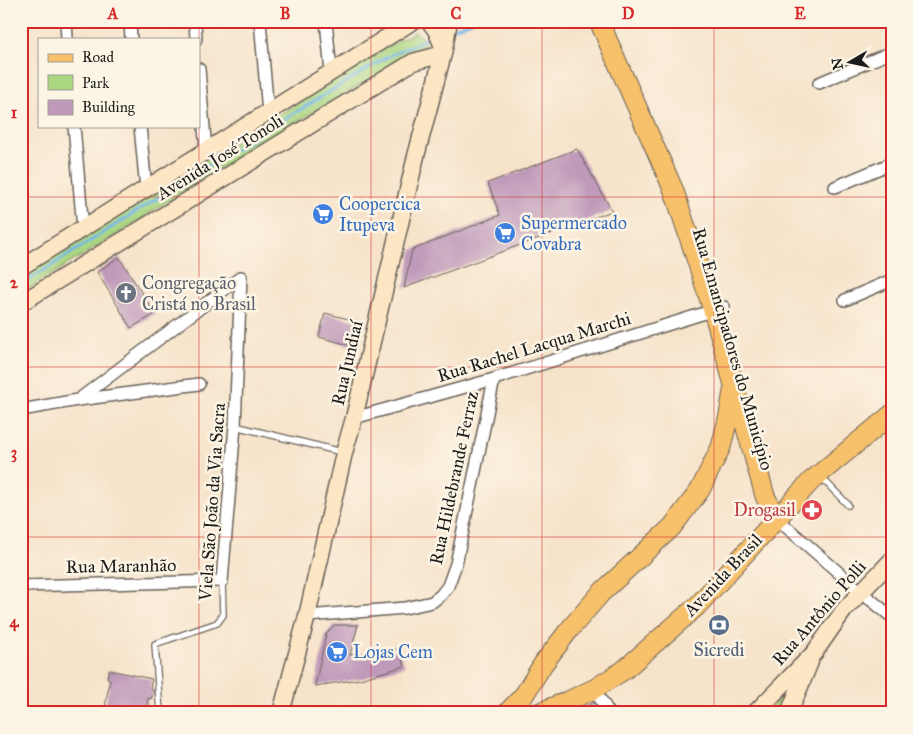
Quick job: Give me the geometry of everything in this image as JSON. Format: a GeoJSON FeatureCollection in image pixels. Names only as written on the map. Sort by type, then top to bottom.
{"type":"FeatureCollection","features":[{"type":"Feature","properties":{"kind":"main road","name":"Avenida José Tonoli"},"geometry":{"type":"LineString","coordinates":[[22,262],[83,229],[332,72],[391,28],[413,21]]}},
{"type":"Feature","properties":{"kind":"main road","name":"Rua Emancipadores do Município"},"geometry":{"type":"LineString","coordinates":[[600,21],[674,190],[718,309],[780,514]]}},
{"type":"Feature","properties":{"kind":"main road","name":"Rua Emancipadores do Município"},"geometry":{"type":"LineString","coordinates":[[613,21],[670,150],[703,237],[734,385],[765,496],[780,514]]}},
{"type":"Feature","properties":{"kind":"main road","name":"Avenida José Tonoli"},"geometry":{"type":"LineString","coordinates":[[21,303],[413,62],[442,35]]}},
{"type":"Feature","properties":{"kind":"main road","name":"Rua Jundiaí"},"geometry":{"type":"LineString","coordinates":[[281,713],[307,616],[344,453],[416,156],[442,35]]}},
{"type":"Feature","properties":{"kind":"main road","name":"Rua Emancipadores do Município"},"geometry":{"type":"LineString","coordinates":[[507,713],[524,695],[543,664],[601,592],[672,527],[700,490],[720,447],[729,415],[734,385]]}},
{"type":"Feature","properties":{"kind":"main road","name":"Avenida Brasil"},"geometry":{"type":"LineString","coordinates":[[546,710],[594,689],[624,670],[697,606],[810,481],[892,414]]}},
{"type":"Feature","properties":{"kind":"main road","name":"Rua Antônio Polli"},"geometry":{"type":"LineString","coordinates":[[755,713],[814,653],[844,610],[892,560]]}},
{"type":"Feature","properties":{"kind":"main road"},"geometry":{"type":"LineString","coordinates":[[789,713],[814,653]]}},
{"type":"Feature","properties":{"kind":"main road"},"geometry":{"type":"LineString","coordinates":[[524,695],[533,706],[546,710]]}},
{"type":"Feature","properties":{"kind":"street"},"geometry":{"type":"LineString","coordinates":[[66,21],[67,38]]}},
{"type":"Feature","properties":{"kind":"street"},"geometry":{"type":"LineString","coordinates":[[130,21],[131,38]]}},
{"type":"Feature","properties":{"kind":"street"},"geometry":{"type":"LineString","coordinates":[[195,21],[196,38]]}},
{"type":"Feature","properties":{"kind":"street"},"geometry":{"type":"LineString","coordinates":[[260,21],[268,112]]}},
{"type":"Feature","properties":{"kind":"street"},"geometry":{"type":"LineString","coordinates":[[326,21],[332,72]]}},
{"type":"Feature","properties":{"kind":"street"},"geometry":{"type":"LineString","coordinates":[[819,83],[892,52]]}},
{"type":"Feature","properties":{"kind":"street"},"geometry":{"type":"LineString","coordinates":[[200,81],[206,151]]}},
{"type":"Feature","properties":{"kind":"street"},"geometry":{"type":"LineString","coordinates":[[74,128],[83,229]]}},
{"type":"Feature","properties":{"kind":"street"},"geometry":{"type":"LineString","coordinates":[[140,128],[146,189]]}},
{"type":"Feature","properties":{"kind":"street"},"geometry":{"type":"LineString","coordinates":[[835,187],[892,162]]}},
{"type":"Feature","properties":{"kind":"street","name":"Viela São João da Via Sacra"},"geometry":{"type":"LineString","coordinates":[[78,400],[241,277],[235,426],[222,581]]}},
{"type":"Feature","properties":{"kind":"street"},"geometry":{"type":"LineString","coordinates":[[845,300],[892,280]]}},
{"type":"Feature","properties":{"kind":"street","name":"Rua Rachel Lacqua Marchi"},"geometry":{"type":"LineString","coordinates":[[354,418],[494,379],[718,309]]}},
{"type":"Feature","properties":{"kind":"street","name":"Rua Hildebrande Ferraz"},"geometry":{"type":"LineString","coordinates":[[307,616],[405,608],[432,602],[441,595],[448,586],[456,564],[494,379]]}},
{"type":"Feature","properties":{"kind":"street"},"geometry":{"type":"LineString","coordinates":[[21,410],[78,400],[199,384]]}},
{"type":"Feature","properties":{"kind":"street"},"geometry":{"type":"LineString","coordinates":[[780,514],[861,592],[892,617]]}},
{"type":"Feature","properties":{"kind":"street","name":"Rua Maranhão"},"geometry":{"type":"LineString","coordinates":[[21,586],[222,581]]}},
{"type":"Feature","properties":{"kind":"street"},"geometry":{"type":"LineString","coordinates":[[594,689],[609,713]]}},
{"type":"Feature","properties":{"kind":"lane"},"geometry":{"type":"LineString","coordinates":[[235,426],[344,453]]}},
{"type":"Feature","properties":{"kind":"lane"},"geometry":{"type":"LineString","coordinates":[[819,474],[848,505]]}},
{"type":"Feature","properties":{"kind":"lane","name":"Viela São João da Via Sacra"},"geometry":{"type":"LineString","coordinates":[[160,713],[155,644],[217,623],[223,615],[222,581]]}},
{"type":"Feature","properties":{"kind":"green space"},"geometry":{"type":"Polygon","coordinates":[[[415,32],[422,38],[424,48],[279,132],[21,293],[21,276],[392,44],[415,32]]]}},
{"type":"Feature","properties":{"kind":"green space"},"geometry":{"type":"Polygon","coordinates":[[[790,688],[783,713],[765,713],[790,688]]]}},
{"type":"Feature","properties":{"kind":"building","name":"Supermercado Covabra"},"geometry":{"type":"Polygon","coordinates":[[[577,149],[612,211],[404,288],[412,250],[500,215],[488,183],[577,149]]]}},
{"type":"Feature","properties":{"kind":"building","name":"Congregação Cristá no Brasil"},"geometry":{"type":"Polygon","coordinates":[[[119,257],[155,314],[131,328],[97,272],[119,257]]]}},
{"type":"Feature","properties":{"kind":"building"},"geometry":{"type":"Polygon","coordinates":[[[325,313],[360,322],[353,346],[319,337],[325,313]]]}},
{"type":"Feature","properties":{"kind":"building","name":"Lojas Cem"},"geometry":{"type":"Polygon","coordinates":[[[334,625],[358,625],[350,655],[398,649],[405,666],[360,679],[315,686],[326,634],[334,625]]]}},
{"type":"Feature","properties":{"kind":"building"},"geometry":{"type":"Polygon","coordinates":[[[109,670],[152,679],[150,688],[154,691],[151,699],[148,698],[146,712],[138,710],[137,713],[104,713],[110,679],[107,678],[109,670]]]}},
{"type":"Feature","properties":{"kind":"building"},"geometry":{"type":"Polygon","coordinates":[[[594,702],[600,713],[573,713],[594,702]]]}},
{"type":"Feature","properties":{"kind":"waterway"},"geometry":{"type":"LineString","coordinates":[[454,28],[472,21]]}},
{"type":"Feature","properties":{"kind":"waterway"},"geometry":{"type":"LineString","coordinates":[[21,285],[216,161],[334,89],[387,57],[432,36]]}},
{"type":"Feature","properties":{"kind":"place","name":"Coopercica Itupeva"},"geometry":{"type":"Point","coordinates":[323,214]}},
{"type":"Feature","properties":{"kind":"place","name":"Supermercado Covabra"},"geometry":{"type":"Point","coordinates":[505,233]}},
{"type":"Feature","properties":{"kind":"place","name":"Congregação Cristá no Brasil"},"geometry":{"type":"Point","coordinates":[126,293]}},
{"type":"Feature","properties":{"kind":"place","name":"Drogasil"},"geometry":{"type":"Point","coordinates":[812,510]}},
{"type":"Feature","properties":{"kind":"place","name":"Sicredi"},"geometry":{"type":"Point","coordinates":[719,625]}},
{"type":"Feature","properties":{"kind":"place","name":"Lojas Cem"},"geometry":{"type":"Point","coordinates":[337,652]}}]}
